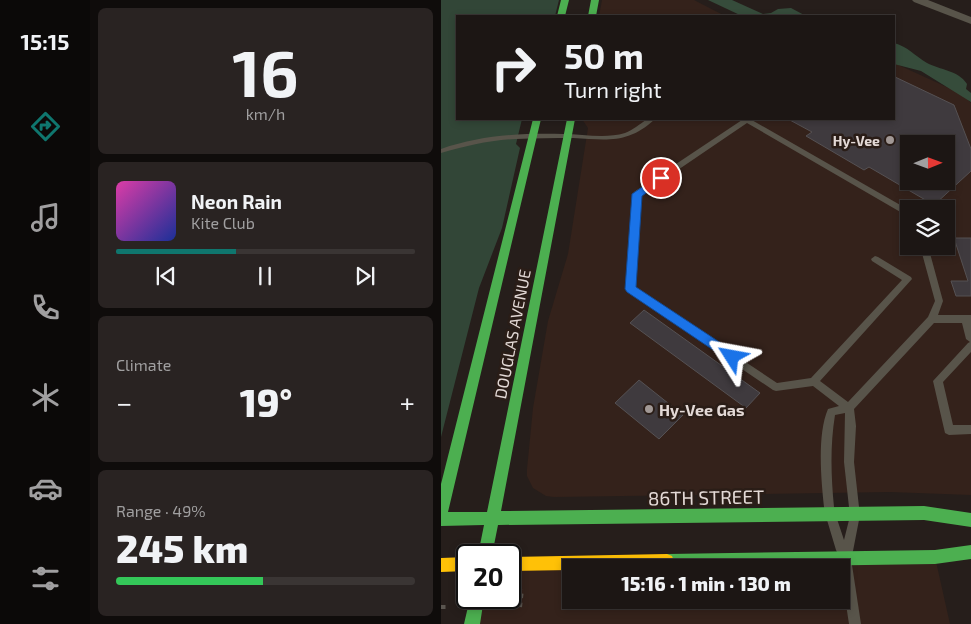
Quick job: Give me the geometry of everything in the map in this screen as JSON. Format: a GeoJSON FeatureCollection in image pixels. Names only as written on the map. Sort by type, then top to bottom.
{"type":"FeatureCollection","features":[{"type":"Feature","properties":{"kind":"main road"},"geometry":{"type":"LineString","coordinates":[[561,15],[565,0]]}},
{"type":"Feature","properties":{"kind":"main road"},"geometry":{"type":"LineString","coordinates":[[592,15],[595,0]]}},
{"type":"Feature","properties":{"kind":"main road","name":"DOUGLAS AVENUE"},"geometry":{"type":"LineString","coordinates":[[441,512],[537,120]]}},
{"type":"Feature","properties":{"kind":"main road","name":"DOUGLAS AVENUE"},"geometry":{"type":"LineString","coordinates":[[487,544],[571,120]]}},
{"type":"Feature","properties":{"kind":"main road","name":"86TH STREET"},"geometry":{"type":"LineString","coordinates":[[441,519],[924,513],[971,520]]}},
{"type":"Feature","properties":{"kind":"main road"},"geometry":{"type":"LineString","coordinates":[[845,559],[935,557],[971,552]]}},
{"type":"Feature","properties":{"kind":"main road"},"geometry":{"type":"LineString","coordinates":[[521,564],[562,563]]}},
{"type":"Feature","properties":{"kind":"main road"},"geometry":{"type":"LineString","coordinates":[[441,565],[456,564]]}},
{"type":"Feature","properties":{"kind":"main road"},"geometry":{"type":"LineString","coordinates":[[472,624],[475,609]]}},
{"type":"Feature","properties":{"kind":"street"},"geometry":{"type":"LineString","coordinates":[[918,0],[971,21]]}},
{"type":"Feature","properties":{"kind":"lane"},"geometry":{"type":"LineString","coordinates":[[441,151],[484,138],[533,136],[618,137],[636,131],[651,120]]}},
{"type":"Feature","properties":{"kind":"lane"},"geometry":{"type":"LineString","coordinates":[[745,120],[637,194],[631,289],[776,387],[814,382],[908,279],[875,258]]}},
{"type":"Feature","properties":{"kind":"lane"},"geometry":{"type":"LineString","coordinates":[[748,120],[900,209]]}},
{"type":"Feature","properties":{"kind":"lane"},"geometry":{"type":"LineString","coordinates":[[845,559],[829,513],[825,459],[826,432],[831,412],[849,408],[931,319],[939,301],[926,255]]}},
{"type":"Feature","properties":{"kind":"lane"},"geometry":{"type":"LineString","coordinates":[[931,319],[968,319],[971,339]]}},
{"type":"Feature","properties":{"kind":"lane"},"geometry":{"type":"LineString","coordinates":[[971,346],[938,381],[949,430],[971,429]]}},
{"type":"Feature","properties":{"kind":"lane"},"geometry":{"type":"LineString","coordinates":[[814,382],[849,408],[852,422],[849,441],[849,468],[855,513],[845,559]]}},
{"type":"Feature","properties":{"kind":"lane"},"geometry":{"type":"LineString","coordinates":[[850,592],[855,624]]}},
{"type":"Feature","properties":{"kind":"shaded area"},"geometry":{"type":"Polygon","coordinates":[[[602,0],[694,0],[723,15],[599,15],[602,0]]]}},
{"type":"Feature","properties":{"kind":"shaded area"},"geometry":{"type":"Polygon","coordinates":[[[895,63],[962,94],[971,103],[971,495],[890,492],[546,496],[533,488],[527,476],[527,469],[533,408],[548,321],[568,254],[588,128],[583,120],[895,120],[895,63]]]}},
{"type":"Feature","properties":{"kind":"shaded area"},"geometry":{"type":"Polygon","coordinates":[[[935,557],[950,624],[472,624],[475,609],[521,609],[521,564],[562,563],[562,609],[850,609],[850,559],[814,559],[935,557]]]}},
{"type":"Feature","properties":{"kind":"green space"},"geometry":{"type":"Polygon","coordinates":[[[441,0],[559,0],[555,15],[456,15],[456,120],[522,120],[516,144],[520,148],[502,228],[479,288],[441,437],[441,0]]]}},
{"type":"Feature","properties":{"kind":"green space"},"geometry":{"type":"Polygon","coordinates":[[[708,0],[732,0],[763,14],[771,13],[778,9],[791,8],[804,15],[740,15],[708,0]]]}},
{"type":"Feature","properties":{"kind":"green space"},"geometry":{"type":"Polygon","coordinates":[[[895,43],[927,63],[949,71],[963,79],[967,84],[966,89],[971,93],[971,102],[921,71],[895,64],[895,43]]]}},
{"type":"Feature","properties":{"kind":"building","name":"Hy-Vee"},"geometry":{"type":"Polygon","coordinates":[[[895,77],[954,105],[971,149],[971,171],[955,186],[955,135],[900,135],[900,185],[869,167],[864,170],[806,136],[812,132],[790,120],[895,120],[895,77]]]}},
{"type":"Feature","properties":{"kind":"building","name":"Hy-Vee"},"geometry":{"type":"Polygon","coordinates":[[[908,190],[950,190],[939,200],[925,200],[908,190]]]}},
{"type":"Feature","properties":{"kind":"building"},"geometry":{"type":"Polygon","coordinates":[[[955,238],[971,238],[971,296],[956,296],[951,281],[968,281],[955,238]]]}},
{"type":"Feature","properties":{"kind":"building"},"geometry":{"type":"Polygon","coordinates":[[[644,310],[760,393],[746,408],[630,323],[644,310]]]}},
{"type":"Feature","properties":{"kind":"building","name":"Hy-Vee Gas"},"geometry":{"type":"Polygon","coordinates":[[[639,380],[683,415],[659,439],[615,403],[639,380]]]}},
{"type":"Feature","properties":{"kind":"traffic: fast"},"geometry":{"type":"LineString","coordinates":[[561,15],[565,0]]}},
{"type":"Feature","properties":{"kind":"traffic: fast"},"geometry":{"type":"LineString","coordinates":[[592,15],[595,0]]}},
{"type":"Feature","properties":{"kind":"traffic: fast"},"geometry":{"type":"LineString","coordinates":[[441,512],[537,120]]}},
{"type":"Feature","properties":{"kind":"traffic: fast"},"geometry":{"type":"LineString","coordinates":[[487,544],[571,120]]}},
{"type":"Feature","properties":{"kind":"traffic: fast"},"geometry":{"type":"LineString","coordinates":[[441,519],[924,513],[971,520]]}},
{"type":"Feature","properties":{"kind":"traffic: fast"},"geometry":{"type":"LineString","coordinates":[[801,559],[935,557],[971,552]]}},
{"type":"Feature","properties":{"kind":"traffic: fast"},"geometry":{"type":"LineString","coordinates":[[472,624],[475,609]]}},
{"type":"Feature","properties":{"kind":"traffic: slow"},"geometry":{"type":"LineString","coordinates":[[521,564],[562,563]]}},
{"type":"Feature","properties":{"kind":"traffic: slow"},"geometry":{"type":"LineString","coordinates":[[441,565],[456,564]]}},
{"type":"Feature","properties":{"kind":"place","name":"Hy-Vee"},"geometry":{"type":"Point","coordinates":[890,140]}},
{"type":"Feature","properties":{"kind":"place","name":"Hy-Vee Gas"},"geometry":{"type":"Point","coordinates":[649,409]}},
{"type":"Feature","properties":{"kind":"route"},"geometry":{"type":"LineString","coordinates":[[661,178],[637,194],[631,289],[732,357]]}}]}
